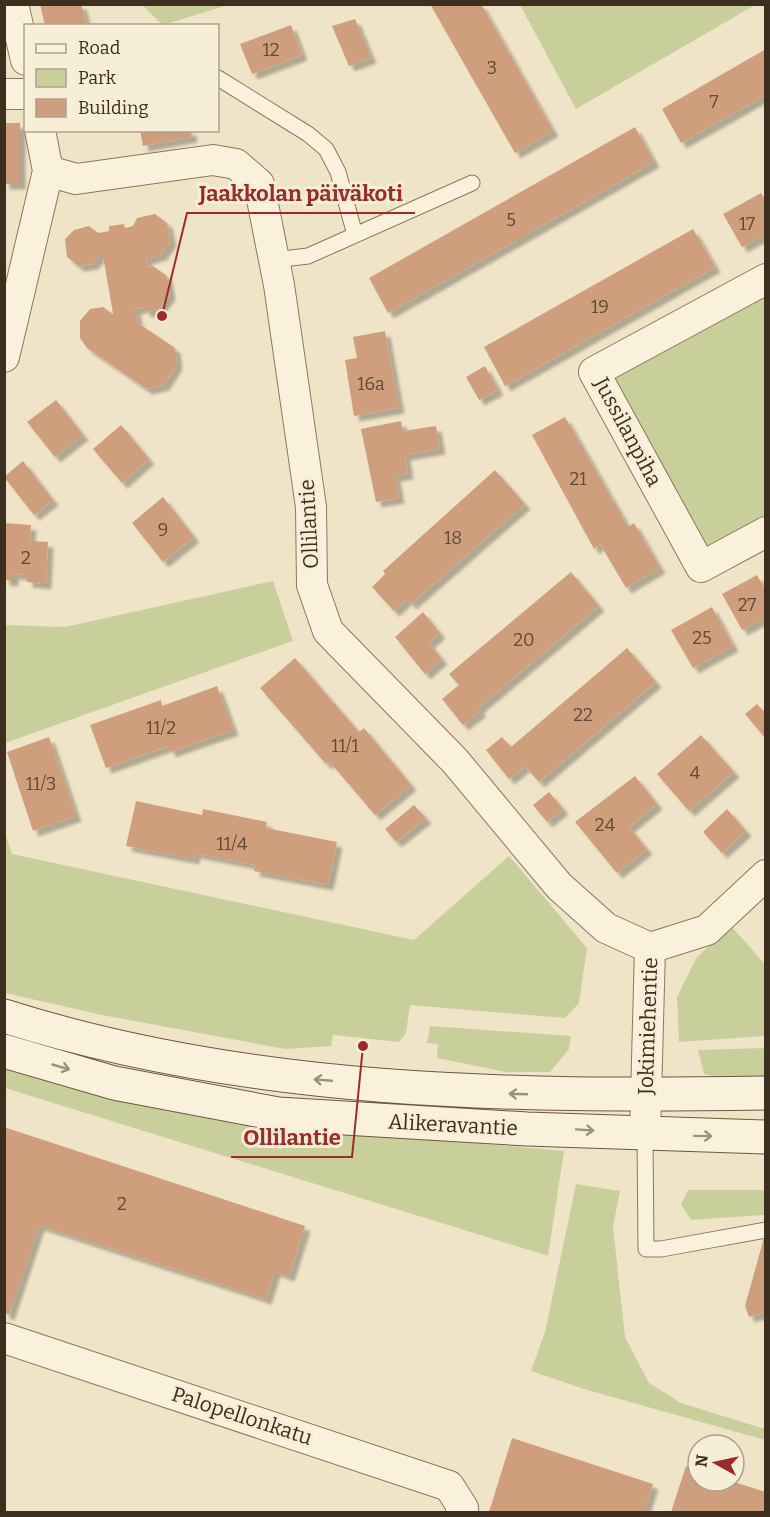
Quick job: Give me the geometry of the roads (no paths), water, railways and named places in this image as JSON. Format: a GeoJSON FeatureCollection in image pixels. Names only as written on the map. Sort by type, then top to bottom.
{"type":"FeatureCollection","features":[{"type":"Feature","properties":{"kind":"main road","name":"Alikeravantie"},"geometry":{"type":"LineString","coordinates":[[4,1016],[122,1048],[284,1076],[447,1090],[526,1094],[765,1093]]}},
{"type":"Feature","properties":{"kind":"main road","name":"Alikeravantie"},"geometry":{"type":"LineString","coordinates":[[4,1051],[114,1083],[278,1114],[435,1125],[645,1135],[765,1137]]}},
{"type":"Feature","properties":{"kind":"street"},"geometry":{"type":"LineString","coordinates":[[13,4],[24,51]]}},
{"type":"Feature","properties":{"kind":"street"},"geometry":{"type":"LineString","coordinates":[[4,94],[24,94]]}},
{"type":"Feature","properties":{"kind":"street"},"geometry":{"type":"LineString","coordinates":[[4,357],[48,171],[40,132]]}},
{"type":"Feature","properties":{"kind":"street","name":"Ollilantie"},"geometry":{"type":"LineString","coordinates":[[48,171],[76,178],[213,160],[236,164],[259,184],[274,260],[311,507],[312,585],[328,631],[455,761],[559,885],[606,928],[650,948]]}},
{"type":"Feature","properties":{"kind":"street","name":"Jussilanpiha"},"geometry":{"type":"LineString","coordinates":[[765,279],[594,372],[701,567],[765,532]]}},
{"type":"Feature","properties":{"kind":"street","name":"Jokimiehentie"},"geometry":{"type":"LineString","coordinates":[[645,1135],[650,948],[707,930],[765,875]]}},
{"type":"Feature","properties":{"kind":"street","name":"Palopellonkatu"},"geometry":{"type":"LineString","coordinates":[[4,1338],[448,1486],[463,1508],[461,1512]]}},
{"type":"Feature","properties":{"kind":"lane"},"geometry":{"type":"LineString","coordinates":[[219,79],[308,134],[326,149],[338,172],[355,235]]}},
{"type":"Feature","properties":{"kind":"lane"},"geometry":{"type":"LineString","coordinates":[[274,260],[308,256],[472,183]]}},
{"type":"Feature","properties":{"kind":"lane"},"geometry":{"type":"LineString","coordinates":[[645,1135],[646,1249],[661,1249],[765,1230]]}},
{"type":"Feature","properties":{"kind":"place","name":"Jaakkolan päiväkoti"},"geometry":{"type":"Point","coordinates":[162,316]}},
{"type":"Feature","properties":{"kind":"place","name":"Ollilantie"},"geometry":{"type":"Point","coordinates":[363,1046]}}]}
